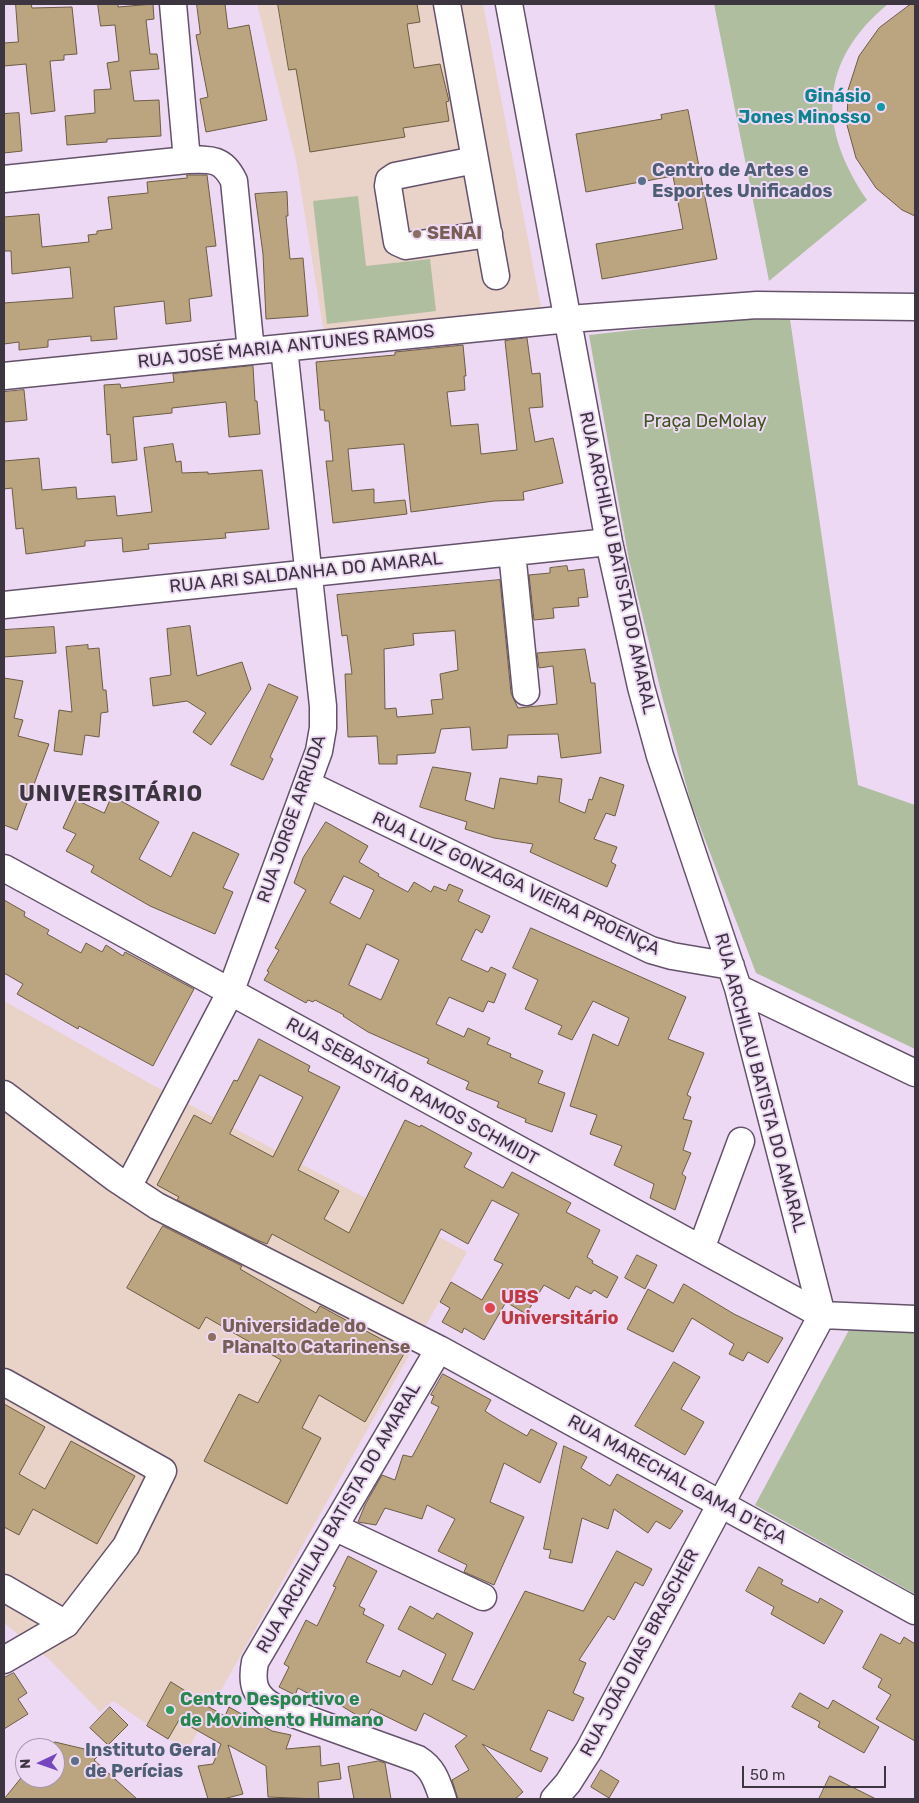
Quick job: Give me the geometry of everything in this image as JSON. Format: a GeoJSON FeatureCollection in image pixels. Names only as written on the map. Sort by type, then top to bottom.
{"type":"FeatureCollection","features":[{"type":"Feature","properties":{"kind":"street"},"geometry":{"type":"LineString","coordinates":[[173,4],[187,160]]}},
{"type":"Feature","properties":{"kind":"street"},"geometry":{"type":"LineString","coordinates":[[447,4],[496,276]]}},
{"type":"Feature","properties":{"kind":"street","name":"RUA ARCHILAU BATISTA DO AMARAL"},"geometry":{"type":"LineString","coordinates":[[510,4],[609,542],[641,687],[660,756],[734,977],[822,1315]]}},
{"type":"Feature","properties":{"kind":"street"},"geometry":{"type":"LineString","coordinates":[[4,179],[187,160],[217,162],[228,168],[234,181],[251,351]]}},
{"type":"Feature","properties":{"kind":"street"},"geometry":{"type":"LineString","coordinates":[[475,160],[395,176],[390,180],[388,186],[397,242],[406,246],[488,234]]}},
{"type":"Feature","properties":{"kind":"street","name":"RUA JOSÉ MARIA ANTUNES RAMOS"},"geometry":{"type":"LineString","coordinates":[[4,376],[568,319],[757,305],[915,307]]}},
{"type":"Feature","properties":{"kind":"street","name":"RUA JORGE ARRUDA"},"geometry":{"type":"LineString","coordinates":[[128,1187],[230,993],[319,751],[323,706],[284,348]]}},
{"type":"Feature","properties":{"kind":"street","name":"RUA ARI SALDANHA DO AMARAL"},"geometry":{"type":"LineString","coordinates":[[4,605],[609,542]]}},
{"type":"Feature","properties":{"kind":"street"},"geometry":{"type":"LineString","coordinates":[[512,552],[526,692]]}},
{"type":"Feature","properties":{"kind":"street","name":"RUA LUIZ GONZAGA VIEIRA PROENÇA"},"geometry":{"type":"LineString","coordinates":[[307,784],[651,950],[734,977],[915,1073]]}},
{"type":"Feature","properties":{"kind":"street","name":"RUA SEBASTIÃO RAMOS SCHMIDT"},"geometry":{"type":"LineString","coordinates":[[4,868],[822,1315]]}},
{"type":"Feature","properties":{"kind":"street","name":"RUA MARECHAL GAMA D'EÇA"},"geometry":{"type":"LineString","coordinates":[[4,1094],[128,1187],[157,1206],[439,1348],[915,1611]]}},
{"type":"Feature","properties":{"kind":"street"},"geometry":{"type":"LineString","coordinates":[[701,1249],[741,1142]]}},
{"type":"Feature","properties":{"kind":"street"},"geometry":{"type":"LineString","coordinates":[[822,1315],[915,1319]]}},
{"type":"Feature","properties":{"kind":"street","name":"RUA JOÃO DIAS BRASCHER"},"geometry":{"type":"LineString","coordinates":[[554,1799],[568,1782],[589,1750],[822,1315]]}},
{"type":"Feature","properties":{"kind":"street","name":"RUA ARCHILAU BATISTA DO AMARAL"},"geometry":{"type":"LineString","coordinates":[[439,1348],[255,1662],[252,1678],[255,1691],[263,1702],[427,1764],[434,1773],[443,1799]]}},
{"type":"Feature","properties":{"kind":"street"},"geometry":{"type":"LineString","coordinates":[[4,1382],[163,1471],[126,1546],[66,1624],[4,1660]]}},
{"type":"Feature","properties":{"kind":"street"},"geometry":{"type":"LineString","coordinates":[[334,1527],[483,1597]]}},
{"type":"Feature","properties":{"kind":"street"},"geometry":{"type":"LineString","coordinates":[[4,1588],[66,1624]]}},
{"type":"Feature","properties":{"kind":"shaded area","name":"SENAI"},"geometry":{"type":"Polygon","coordinates":[[[257,4],[483,4],[541,307],[324,334],[296,160],[257,4]]]}},
{"type":"Feature","properties":{"kind":"shaded area","name":"Universidade do Planalto Catarinense"},"geometry":{"type":"Polygon","coordinates":[[[4,1001],[149,1083],[467,1252],[187,1751],[113,1701],[100,1712],[50,1660],[4,1623],[4,1001]]]}},
{"type":"Feature","properties":{"kind":"green space"},"geometry":{"type":"Polygon","coordinates":[[[714,4],[888,4],[865,26],[848,49],[838,73],[833,97],[834,122],[840,147],[851,173],[867,200],[769,281],[714,4]]]}},
{"type":"Feature","properties":{"kind":"green space"},"geometry":{"type":"Polygon","coordinates":[[[358,196],[366,266],[430,259],[436,311],[327,324],[313,201],[358,196]]]}},
{"type":"Feature","properties":{"kind":"green space","name":"Praça DeMolay"},"geometry":{"type":"Polygon","coordinates":[[[740,318],[790,319],[858,785],[915,805],[915,1049],[756,973],[691,803],[662,696],[629,560],[589,335],[740,318]]]}},
{"type":"Feature","properties":{"kind":"green space"},"geometry":{"type":"Polygon","coordinates":[[[915,1329],[915,1594],[755,1505],[849,1330],[915,1329]]]}},
{"type":"Feature","properties":{"kind":"building"},"geometry":{"type":"Polygon","coordinates":[[[16,4],[31,4],[32,8],[72,7],[77,54],[64,55],[64,60],[50,61],[55,111],[31,114],[26,64],[4,66],[4,43],[18,42],[16,4]]]}},
{"type":"Feature","properties":{"kind":"building"},"geometry":{"type":"Polygon","coordinates":[[[98,4],[118,4],[118,7],[153,4],[154,19],[146,20],[150,54],[157,54],[159,69],[130,71],[134,101],[159,100],[161,136],[107,139],[107,142],[67,145],[65,116],[95,113],[94,90],[111,89],[107,63],[119,61],[115,25],[101,26],[98,4]]]}},
{"type":"Feature","properties":{"kind":"building"},"geometry":{"type":"Polygon","coordinates":[[[197,4],[225,4],[228,29],[249,25],[267,120],[206,132],[200,99],[208,97],[196,35],[200,34],[197,4]]]}},
{"type":"Feature","properties":{"kind":"building"},"geometry":{"type":"Polygon","coordinates":[[[278,4],[417,4],[420,22],[407,24],[414,68],[440,64],[449,101],[446,102],[449,121],[403,128],[405,137],[310,152],[296,69],[289,70],[278,4]]]}},
{"type":"Feature","properties":{"kind":"building","name":"Ginásio Jones Minosso"},"geometry":{"type":"Polygon","coordinates":[[[911,4],[915,4],[915,216],[902,210],[876,188],[856,158],[847,125],[848,90],[859,56],[879,28],[911,4]]]}},
{"type":"Feature","properties":{"kind":"building"},"geometry":{"type":"Polygon","coordinates":[[[688,110],[717,259],[602,279],[596,244],[683,229],[673,176],[586,192],[576,134],[662,119],[661,115],[688,110]]]}},
{"type":"Feature","properties":{"kind":"building"},"geometry":{"type":"Polygon","coordinates":[[[19,113],[22,151],[4,153],[4,114],[19,113]]]}},
{"type":"Feature","properties":{"kind":"building"},"geometry":{"type":"Polygon","coordinates":[[[187,175],[207,175],[216,246],[206,247],[212,296],[189,299],[191,321],[166,324],[164,301],[114,307],[117,339],[91,341],[91,336],[48,340],[48,347],[19,350],[19,342],[4,344],[4,303],[73,298],[70,267],[12,274],[11,251],[4,251],[4,217],[39,214],[42,247],[89,242],[88,235],[97,234],[97,231],[112,229],[108,197],[148,193],[147,182],[187,178],[187,175]]]}},
{"type":"Feature","properties":{"kind":"building"},"geometry":{"type":"Polygon","coordinates":[[[287,192],[288,216],[286,216],[290,259],[303,258],[308,316],[266,319],[263,254],[255,194],[287,192]]]}},
{"type":"Feature","properties":{"kind":"building"},"geometry":{"type":"Polygon","coordinates":[[[527,338],[532,374],[540,373],[543,407],[529,408],[535,442],[553,438],[563,483],[523,492],[524,500],[494,501],[411,512],[404,444],[348,449],[352,491],[374,489],[374,503],[405,500],[407,514],[333,523],[326,461],[333,461],[329,421],[325,421],[324,410],[320,410],[316,362],[395,355],[395,352],[463,345],[466,376],[464,376],[465,390],[447,392],[451,426],[478,424],[481,454],[517,450],[505,341],[527,338]]]}},
{"type":"Feature","properties":{"kind":"building"},"geometry":{"type":"Polygon","coordinates":[[[253,366],[255,401],[257,401],[260,434],[229,437],[226,402],[172,408],[172,413],[133,417],[137,460],[112,463],[110,434],[107,435],[104,385],[120,384],[121,388],[174,382],[173,374],[253,366]]]}},
{"type":"Feature","properties":{"kind":"building"},"geometry":{"type":"Polygon","coordinates":[[[24,390],[27,420],[4,422],[4,392],[24,390]]]}},
{"type":"Feature","properties":{"kind":"building"},"geometry":{"type":"Polygon","coordinates":[[[173,444],[176,462],[181,461],[182,473],[208,472],[208,474],[262,470],[269,529],[225,533],[226,538],[148,544],[149,549],[123,552],[122,538],[85,541],[85,546],[26,554],[23,528],[16,529],[12,488],[4,489],[4,461],[39,458],[42,490],[76,487],[77,499],[115,496],[117,516],[152,512],[144,448],[173,444]]]}},
{"type":"Feature","properties":{"kind":"building"},"geometry":{"type":"Polygon","coordinates":[[[567,566],[568,571],[584,569],[588,597],[578,598],[579,606],[553,608],[554,618],[534,620],[529,575],[550,573],[550,568],[567,566]]]}},
{"type":"Feature","properties":{"kind":"building"},"geometry":{"type":"Polygon","coordinates":[[[500,580],[511,693],[518,708],[557,704],[553,666],[539,668],[537,653],[585,649],[591,683],[595,683],[601,753],[561,758],[558,734],[508,735],[507,748],[472,750],[470,727],[441,729],[435,753],[397,755],[397,764],[379,764],[377,736],[348,737],[345,674],[352,674],[347,635],[342,636],[337,595],[500,580]],[[455,631],[413,634],[414,645],[384,649],[385,709],[396,708],[397,717],[433,714],[431,700],[443,699],[440,674],[458,670],[455,631]]]}},
{"type":"Feature","properties":{"kind":"building"},"geometry":{"type":"Polygon","coordinates":[[[190,626],[197,676],[242,662],[251,689],[211,745],[193,732],[206,713],[187,701],[153,706],[150,678],[171,675],[167,629],[190,626]]]}},
{"type":"Feature","properties":{"kind":"building"},"geometry":{"type":"Polygon","coordinates":[[[54,627],[56,653],[4,657],[4,630],[54,627]]]}},
{"type":"Feature","properties":{"kind":"building"},"geometry":{"type":"Polygon","coordinates":[[[88,645],[88,649],[99,648],[103,690],[106,690],[108,712],[101,713],[99,737],[85,735],[82,755],[54,751],[59,710],[72,712],[66,647],[88,645]]]}},
{"type":"Feature","properties":{"kind":"building"},"geometry":{"type":"Polygon","coordinates":[[[4,678],[23,681],[14,718],[23,720],[18,736],[49,744],[17,830],[4,825],[4,678]]]}},
{"type":"Feature","properties":{"kind":"building"},"geometry":{"type":"Polygon","coordinates":[[[269,684],[298,697],[270,757],[273,759],[263,780],[231,765],[269,684]]]}},
{"type":"Feature","properties":{"kind":"building"},"geometry":{"type":"Polygon","coordinates":[[[433,767],[471,773],[465,800],[494,809],[500,778],[537,784],[538,776],[562,779],[559,802],[585,813],[589,799],[592,800],[600,777],[624,785],[615,816],[606,813],[594,839],[617,847],[611,862],[616,865],[607,887],[530,852],[533,844],[494,838],[465,829],[467,822],[420,807],[433,767]]]}},
{"type":"Feature","properties":{"kind":"building"},"geometry":{"type":"Polygon","coordinates":[[[112,796],[159,822],[139,859],[171,877],[193,832],[239,854],[223,888],[233,892],[215,934],[150,906],[91,872],[94,866],[66,851],[76,834],[63,828],[76,800],[104,813],[112,796]]]}},
{"type":"Feature","properties":{"kind":"building"},"geometry":{"type":"Polygon","coordinates":[[[326,822],[368,846],[359,862],[379,874],[378,876],[408,892],[414,882],[431,892],[434,886],[446,891],[449,884],[463,890],[458,901],[490,916],[482,933],[476,929],[461,960],[488,972],[491,967],[506,974],[494,1003],[488,1001],[483,1012],[449,997],[436,1024],[464,1037],[468,1028],[490,1038],[487,1044],[511,1054],[510,1057],[543,1071],[538,1083],[565,1093],[552,1132],[525,1122],[526,1119],[497,1107],[499,1102],[466,1089],[469,1082],[427,1063],[429,1059],[368,1032],[344,1015],[315,1000],[313,1002],[308,1000],[306,1003],[264,980],[279,950],[275,948],[306,890],[294,883],[303,858],[326,822]],[[344,876],[330,903],[360,919],[374,890],[344,876]],[[367,944],[349,985],[381,1000],[399,960],[367,944]]]}},
{"type":"Feature","properties":{"kind":"building"},"geometry":{"type":"Polygon","coordinates":[[[4,900],[25,912],[24,916],[49,930],[47,934],[81,953],[86,943],[102,952],[106,945],[123,956],[125,952],[194,989],[153,1066],[79,1026],[78,1029],[17,994],[23,984],[4,973],[4,900]]]}},
{"type":"Feature","properties":{"kind":"building"},"geometry":{"type":"Polygon","coordinates":[[[531,928],[686,997],[668,1039],[704,1053],[687,1095],[691,1097],[683,1119],[692,1121],[683,1150],[691,1153],[682,1174],[686,1177],[675,1210],[650,1198],[654,1184],[614,1165],[622,1146],[590,1134],[597,1115],[570,1106],[593,1034],[618,1046],[629,1018],[593,1001],[572,1040],[558,1034],[562,1026],[525,1009],[538,980],[513,968],[531,928]]]}},
{"type":"Feature","properties":{"kind":"building"},"geometry":{"type":"Polygon","coordinates":[[[259,1039],[310,1066],[308,1071],[340,1087],[298,1170],[339,1191],[324,1219],[349,1233],[405,1120],[420,1127],[421,1125],[472,1153],[464,1167],[503,1188],[512,1172],[571,1203],[566,1212],[600,1230],[587,1257],[593,1261],[592,1263],[618,1277],[607,1298],[594,1290],[591,1294],[576,1286],[569,1299],[544,1285],[526,1314],[506,1302],[484,1340],[464,1328],[462,1333],[442,1322],[450,1308],[440,1302],[451,1282],[482,1300],[503,1264],[494,1260],[519,1214],[492,1200],[468,1244],[441,1229],[403,1304],[272,1234],[267,1244],[177,1200],[179,1197],[157,1185],[194,1115],[211,1124],[234,1080],[237,1081],[259,1039]],[[260,1075],[230,1134],[273,1157],[303,1097],[260,1075]]]}},
{"type":"Feature","properties":{"kind":"building"},"geometry":{"type":"Polygon","coordinates":[[[163,1226],[242,1266],[240,1269],[316,1313],[320,1306],[405,1352],[365,1422],[319,1395],[302,1428],[321,1438],[287,1504],[204,1461],[239,1394],[258,1403],[281,1360],[206,1317],[199,1329],[127,1288],[163,1226]]]}},
{"type":"Feature","properties":{"kind":"building"},"geometry":{"type":"Polygon","coordinates":[[[637,1255],[657,1265],[645,1289],[625,1278],[637,1255]]]}},
{"type":"Feature","properties":{"kind":"building"},"geometry":{"type":"Polygon","coordinates":[[[684,1284],[734,1314],[783,1338],[768,1363],[748,1352],[743,1361],[729,1354],[734,1344],[692,1318],[673,1352],[627,1329],[648,1289],[673,1303],[684,1284]]]}},
{"type":"Feature","properties":{"kind":"building"},"geometry":{"type":"Polygon","coordinates":[[[674,1362],[700,1377],[681,1409],[704,1422],[685,1455],[635,1426],[674,1362]]]}},
{"type":"Feature","properties":{"kind":"building"},"geometry":{"type":"Polygon","coordinates":[[[443,1374],[491,1400],[485,1411],[499,1420],[527,1436],[531,1429],[557,1443],[540,1483],[504,1463],[490,1502],[524,1517],[494,1585],[464,1572],[467,1565],[438,1551],[455,1519],[427,1505],[422,1519],[385,1508],[376,1525],[358,1522],[382,1475],[395,1480],[403,1455],[412,1457],[439,1407],[431,1403],[434,1396],[431,1395],[443,1374]]]}},
{"type":"Feature","properties":{"kind":"building"},"geometry":{"type":"Polygon","coordinates":[[[4,1404],[45,1427],[19,1474],[45,1489],[71,1441],[135,1476],[97,1544],[33,1509],[19,1535],[4,1527],[4,1404]]]}},
{"type":"Feature","properties":{"kind":"building"},"geometry":{"type":"Polygon","coordinates":[[[564,1446],[587,1457],[581,1468],[610,1486],[617,1474],[683,1511],[670,1529],[656,1521],[648,1533],[614,1509],[608,1529],[582,1518],[572,1563],[549,1558],[551,1550],[544,1549],[564,1446]]]}},
{"type":"Feature","properties":{"kind":"building"},"geometry":{"type":"Polygon","coordinates":[[[617,1551],[652,1569],[643,1586],[635,1582],[614,1620],[608,1616],[579,1660],[586,1663],[573,1693],[584,1698],[573,1721],[548,1710],[530,1750],[548,1758],[541,1772],[482,1744],[523,1792],[515,1799],[458,1799],[452,1780],[469,1770],[455,1746],[467,1736],[424,1713],[416,1731],[371,1709],[365,1720],[318,1692],[315,1697],[298,1688],[295,1695],[279,1687],[289,1667],[284,1664],[306,1620],[317,1626],[336,1587],[333,1586],[348,1556],[377,1571],[359,1606],[365,1609],[363,1614],[384,1625],[366,1662],[400,1677],[403,1670],[432,1685],[446,1654],[398,1629],[410,1606],[433,1619],[437,1613],[473,1633],[452,1680],[474,1690],[525,1591],[583,1611],[617,1551]]]}},
{"type":"Feature","properties":{"kind":"building"},"geometry":{"type":"Polygon","coordinates":[[[759,1567],[783,1580],[781,1584],[818,1603],[820,1598],[843,1611],[824,1644],[771,1614],[774,1607],[746,1591],[759,1567]]]}},
{"type":"Feature","properties":{"kind":"building"},"geometry":{"type":"Polygon","coordinates":[[[881,1634],[900,1644],[904,1637],[915,1644],[915,1741],[876,1719],[891,1695],[878,1687],[882,1679],[863,1668],[881,1634]]]}},
{"type":"Feature","properties":{"kind":"building"},"geometry":{"type":"Polygon","coordinates":[[[14,1673],[27,1693],[18,1699],[28,1714],[4,1729],[4,1678],[14,1673]]]}},
{"type":"Feature","properties":{"kind":"building"},"geometry":{"type":"Polygon","coordinates":[[[171,1682],[192,1695],[191,1697],[225,1716],[229,1707],[272,1731],[291,1735],[286,1749],[320,1746],[321,1766],[339,1763],[341,1779],[318,1782],[319,1799],[268,1797],[266,1766],[228,1745],[243,1794],[223,1799],[208,1799],[198,1766],[213,1764],[221,1744],[179,1720],[168,1739],[147,1726],[171,1682]]]}},
{"type":"Feature","properties":{"kind":"building"},"geometry":{"type":"Polygon","coordinates":[[[800,1693],[828,1709],[833,1700],[879,1727],[864,1753],[818,1727],[820,1722],[792,1707],[800,1693]]]}},
{"type":"Feature","properties":{"kind":"building"},"geometry":{"type":"Polygon","coordinates":[[[110,1707],[128,1725],[108,1745],[90,1728],[110,1707]]]}},
{"type":"Feature","properties":{"kind":"building","name":"Instituto Geral de Perícias"},"geometry":{"type":"Polygon","coordinates":[[[65,1744],[101,1753],[94,1760],[137,1799],[4,1799],[15,1785],[15,1788],[65,1788],[65,1744]]]}},
{"type":"Feature","properties":{"kind":"building"},"geometry":{"type":"Polygon","coordinates":[[[379,1761],[385,1763],[391,1799],[354,1799],[348,1767],[379,1761]]]}},
{"type":"Feature","properties":{"kind":"building"},"geometry":{"type":"Polygon","coordinates":[[[601,1770],[619,1781],[609,1798],[591,1787],[601,1770]]]}},
{"type":"Feature","properties":{"kind":"building"},"geometry":{"type":"Polygon","coordinates":[[[830,1776],[876,1799],[819,1799],[830,1776]]]}},
{"type":"Feature","properties":{"kind":"place","name":"Ginásio Jones Minosso"},"geometry":{"type":"Point","coordinates":[881,107]}},
{"type":"Feature","properties":{"kind":"place","name":"Centro de Artes e Esportes Unificados"},"geometry":{"type":"Point","coordinates":[642,181]}},
{"type":"Feature","properties":{"kind":"place","name":"SENAI"},"geometry":{"type":"Point","coordinates":[417,234]}},
{"type":"Feature","properties":{"kind":"place","name":"UBS Universitário"},"geometry":{"type":"Point","coordinates":[490,1308]}},
{"type":"Feature","properties":{"kind":"place","name":"Universidade do Planalto Catarinense"},"geometry":{"type":"Point","coordinates":[212,1337]}},
{"type":"Feature","properties":{"kind":"place","name":"Centro Desportivo e de Movimento Humano"},"geometry":{"type":"Point","coordinates":[170,1710]}},
{"type":"Feature","properties":{"kind":"place","name":"Instituto Geral de Perícias"},"geometry":{"type":"Point","coordinates":[75,1761]}},
{"type":"Feature","properties":{"kind":"district","name":"UNIVERSITÁRIO"},"geometry":{"type":"Point","coordinates":[111,795]}}]}
